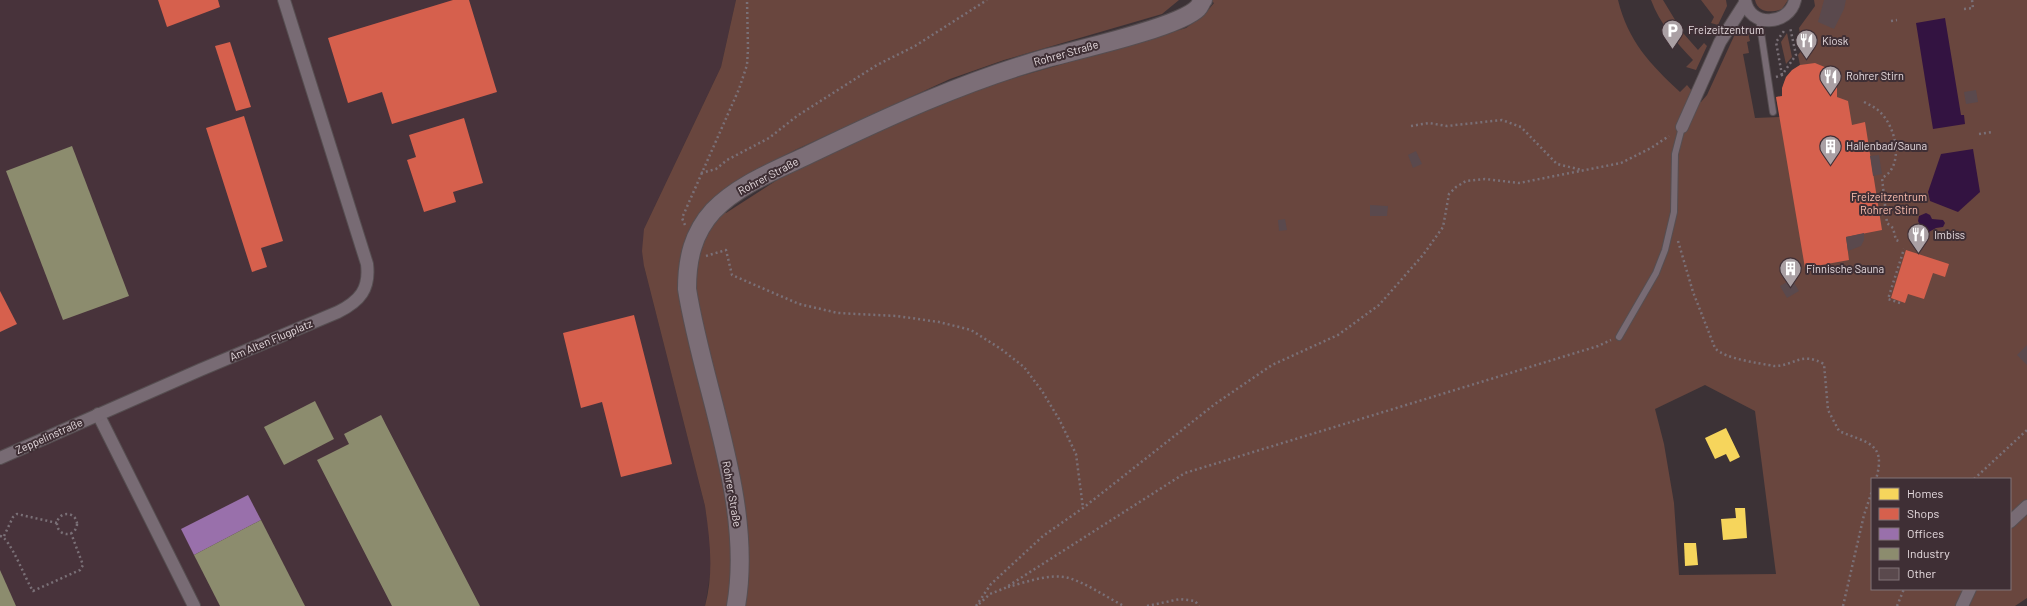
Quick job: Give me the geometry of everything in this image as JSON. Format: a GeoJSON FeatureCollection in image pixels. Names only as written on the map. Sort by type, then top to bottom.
{"type":"FeatureCollection","features":[{"type":"Feature","properties":{"kind":"main road","name":"Rohrer Straße"},"geometry":{"type":"LineString","coordinates":[[736,606],[740,584],[739,536],[732,490],[687,289],[688,258],[703,224],[714,211],[761,178],[877,122],[951,90],[1023,65],[1173,22],[1197,9],[1203,0]]}},
{"type":"Feature","properties":{"kind":"street"},"geometry":{"type":"LineString","coordinates":[[1682,127],[1720,42],[1745,2],[1752,14],[1759,19],[1767,21],[1777,20],[1787,15],[1793,7],[1795,0]]}},
{"type":"Feature","properties":{"kind":"street","name":"Am Alten Flugplatz"},"geometry":{"type":"LineString","coordinates":[[98,414],[338,312],[358,300],[364,291],[368,273],[367,264],[286,3]]}},
{"type":"Feature","properties":{"kind":"street"},"geometry":{"type":"LineString","coordinates":[[98,414],[194,606]]}},
{"type":"Feature","properties":{"kind":"street","name":"Zeppelinstraße"},"geometry":{"type":"LineString","coordinates":[[0,458],[98,414]]}},
{"type":"Feature","properties":{"kind":"street"},"geometry":{"type":"LineString","coordinates":[[2011,521],[2027,506]]}},
{"type":"Feature","properties":{"kind":"street"},"geometry":{"type":"LineString","coordinates":[[1962,606],[1970,590]]}},
{"type":"Feature","properties":{"kind":"lane"},"geometry":{"type":"LineString","coordinates":[[1759,19],[1773,112]]}},
{"type":"Feature","properties":{"kind":"lane"},"geometry":{"type":"LineString","coordinates":[[1619,337],[1656,273],[1665,250],[1671,228],[1676,187],[1676,154],[1682,127]]}},
{"type":"Feature","properties":{"kind":"path"},"geometry":{"type":"LineString","coordinates":[[747,0],[747,65],[739,89],[682,218],[687,229],[696,238],[699,255],[709,256],[726,250],[732,275],[799,304],[838,313],[897,316],[939,322],[971,330],[1001,349],[1024,367],[1042,391],[1059,419],[1076,454],[1083,508]]}},
{"type":"Feature","properties":{"kind":"path"},"geometry":{"type":"LineString","coordinates":[[701,173],[716,169],[727,160],[769,138],[797,116],[877,65],[915,46],[987,0]]}},
{"type":"Feature","properties":{"kind":"path"},"geometry":{"type":"LineString","coordinates":[[1964,9],[1973,8],[1972,0]]}},
{"type":"Feature","properties":{"kind":"path"},"geometry":{"type":"LineString","coordinates":[[1891,21],[1897,20]]}},
{"type":"Feature","properties":{"kind":"path"},"geometry":{"type":"LineString","coordinates":[[1768,78],[1782,75],[1796,55],[1789,25],[1776,42],[1782,75]]}},
{"type":"Feature","properties":{"kind":"path"},"geometry":{"type":"LineString","coordinates":[[1864,102],[1874,107],[1887,121],[1895,147],[1896,162],[1893,168],[1882,178],[1887,223],[1893,228],[1896,240],[1901,242]]}},
{"type":"Feature","properties":{"kind":"path"},"geometry":{"type":"LineString","coordinates":[[1411,126],[1429,122],[1447,126],[1502,120],[1521,127],[1556,164],[1585,171]]}},
{"type":"Feature","properties":{"kind":"path"},"geometry":{"type":"LineString","coordinates":[[976,606],[991,584],[1043,536],[1083,508],[1215,404],[1272,364],[1338,335],[1379,305],[1423,255],[1443,227],[1449,194],[1456,187],[1466,181],[1485,179],[1520,183],[1621,163],[1652,148],[1682,127]]}},
{"type":"Feature","properties":{"kind":"path"},"geometry":{"type":"LineString","coordinates":[[1979,134],[1992,132]]}},
{"type":"Feature","properties":{"kind":"path"},"geometry":{"type":"LineString","coordinates":[[1895,147],[1918,143]]}},
{"type":"Feature","properties":{"kind":"path"},"geometry":{"type":"LineString","coordinates":[[1671,228],[1676,235],[1693,292],[1715,348],[1718,352],[1729,356],[1774,366],[1780,366],[1803,358],[1824,364],[1828,410],[1839,431],[1870,443],[1875,447],[1879,459],[1876,478]]}},
{"type":"Feature","properties":{"kind":"path"},"geometry":{"type":"LineString","coordinates":[[1900,303],[1888,299],[1904,249]]}},
{"type":"Feature","properties":{"kind":"path"},"geometry":{"type":"LineString","coordinates":[[1005,588],[1185,473],[1598,346],[1619,337]]}},
{"type":"Feature","properties":{"kind":"path"},"geometry":{"type":"LineString","coordinates":[[1975,478],[2027,431]]}},
{"type":"Feature","properties":{"kind":"path"},"geometry":{"type":"LineString","coordinates":[[1843,606],[1864,515],[1871,494]]}},
{"type":"Feature","properties":{"kind":"path"},"geometry":{"type":"LineString","coordinates":[[57,523],[17,514],[12,517],[2,536],[7,540],[27,583],[33,591],[80,570],[83,565],[71,533]]}},
{"type":"Feature","properties":{"kind":"path"},"geometry":{"type":"LineString","coordinates":[[65,515],[73,517],[77,524],[76,528],[71,533],[62,533],[58,529],[57,523],[59,519],[65,515]]}},
{"type":"Feature","properties":{"kind":"path"},"geometry":{"type":"LineString","coordinates":[[976,606],[990,594],[1005,588],[1031,581],[1053,578],[1068,578],[1124,606]]}},
{"type":"Feature","properties":{"kind":"path"},"geometry":{"type":"LineString","coordinates":[[1897,606],[1904,590]]}},
{"type":"Feature","properties":{"kind":"path"},"geometry":{"type":"LineString","coordinates":[[1147,606],[1180,599],[1195,601],[1199,606]]}},
{"type":"Feature","properties":{"kind":"shaded area"},"geometry":{"type":"Polygon","coordinates":[[[0,0],[736,0],[721,67],[644,229],[644,266],[705,506],[710,539],[711,569],[705,606],[0,606],[0,0]]]}},
{"type":"Feature","properties":{"kind":"shaded area"},"geometry":{"type":"Polygon","coordinates":[[[1945,18],[1961,115],[1964,115],[1965,124],[1933,129],[1916,23],[1945,18]]]}},
{"type":"Feature","properties":{"kind":"shaded area"},"geometry":{"type":"Polygon","coordinates":[[[1973,149],[1980,192],[1958,212],[1930,201],[1928,192],[1941,154],[1973,149]]]}},
{"type":"Feature","properties":{"kind":"shaded area"},"geometry":{"type":"Polygon","coordinates":[[[1926,213],[1930,215],[1932,219],[1943,220],[1945,223],[1943,227],[1936,228],[1927,233],[1925,227],[1920,225],[1918,221],[1919,216],[1926,213]]]}},
{"type":"Feature","properties":{"kind":"green space","name":"Freizeitzentrum Rohrer Stirn"},"geometry":{"type":"Polygon","coordinates":[[[736,0],[1179,0],[1162,14],[1004,60],[950,79],[795,150],[758,169],[714,199],[726,213],[788,173],[904,119],[980,88],[1186,28],[1204,15],[1214,3],[1210,0],[1618,0],[1622,15],[1634,40],[1650,61],[1680,92],[1687,85],[1692,91],[1693,97],[1701,102],[1707,95],[1735,34],[1740,28],[1747,28],[1750,41],[1747,42],[1749,53],[1743,54],[1755,118],[1780,117],[1776,97],[1782,96],[1786,78],[1800,65],[1798,55],[1805,46],[1801,42],[1799,28],[1815,6],[1814,0],[2027,0],[2027,598],[2015,606],[705,606],[710,581],[710,544],[705,506],[644,266],[642,251],[644,229],[721,67],[736,0]],[[1705,385],[1655,409],[1664,444],[1674,503],[1679,575],[1776,574],[1755,411],[1705,385]]]}},
{"type":"Feature","properties":{"kind":"green space"},"geometry":{"type":"Polygon","coordinates":[[[1651,0],[1663,0],[1683,33],[1698,50],[1704,43],[1707,46],[1696,70],[1686,67],[1693,60],[1664,25],[1651,0]]]}},
{"type":"Feature","properties":{"kind":"green space"},"geometry":{"type":"Polygon","coordinates":[[[1701,0],[1726,0],[1727,6],[1718,25],[1711,23],[1714,17],[1701,0]]]}},
{"type":"Feature","properties":{"kind":"green space"},"geometry":{"type":"Polygon","coordinates":[[[1755,0],[1788,0],[1782,9],[1766,11],[1759,7],[1755,0]]]}},
{"type":"Feature","properties":{"kind":"green space"},"geometry":{"type":"Polygon","coordinates":[[[1787,33],[1792,57],[1786,64],[1781,42],[1787,33]]]}},
{"type":"Feature","properties":{"kind":"building: Homes"},"geometry":{"type":"Polygon","coordinates":[[[1726,428],[1740,457],[1730,462],[1726,454],[1715,459],[1705,438],[1726,428]]]}},
{"type":"Feature","properties":{"kind":"building: Homes"},"geometry":{"type":"Polygon","coordinates":[[[1735,508],[1745,508],[1747,538],[1723,540],[1721,519],[1736,518],[1735,508]]]}},
{"type":"Feature","properties":{"kind":"building: Homes"},"geometry":{"type":"Polygon","coordinates":[[[1684,543],[1696,543],[1698,565],[1685,566],[1684,543]]]}},
{"type":"Feature","properties":{"kind":"building: Shops"},"geometry":{"type":"Polygon","coordinates":[[[158,0],[218,0],[220,7],[167,27],[158,0]]]}},
{"type":"Feature","properties":{"kind":"building: Shops"},"geometry":{"type":"Polygon","coordinates":[[[453,0],[469,0],[497,92],[392,124],[382,92],[348,103],[328,38],[453,0]]]}},
{"type":"Feature","properties":{"kind":"building: Shops"},"geometry":{"type":"Polygon","coordinates":[[[230,42],[251,107],[236,111],[215,46],[230,42]]]}},
{"type":"Feature","properties":{"kind":"building: Shops","name":"Hallenbad/Sauna"},"geometry":{"type":"Polygon","coordinates":[[[1815,63],[1827,68],[1836,75],[1833,78],[1837,85],[1837,97],[1848,101],[1852,125],[1865,122],[1882,230],[1846,237],[1849,260],[1805,268],[1776,97],[1782,96],[1782,88],[1786,77],[1792,70],[1800,65],[1815,63]]]}},
{"type":"Feature","properties":{"kind":"building: Shops"},"geometry":{"type":"Polygon","coordinates":[[[244,116],[283,241],[261,248],[267,267],[252,272],[206,128],[244,116]]]}},
{"type":"Feature","properties":{"kind":"building: Shops"},"geometry":{"type":"Polygon","coordinates":[[[464,118],[483,183],[453,192],[456,202],[424,212],[407,160],[416,157],[409,135],[464,118]]]}},
{"type":"Feature","properties":{"kind":"building: Shops"},"geometry":{"type":"Polygon","coordinates":[[[1906,250],[1949,264],[1945,277],[1933,273],[1924,299],[1908,294],[1905,303],[1891,298],[1906,250]]]}},
{"type":"Feature","properties":{"kind":"building: Shops"},"geometry":{"type":"Polygon","coordinates":[[[0,291],[17,324],[0,332],[0,291]]]}},
{"type":"Feature","properties":{"kind":"building: Shops"},"geometry":{"type":"Polygon","coordinates":[[[634,315],[672,464],[621,477],[602,402],[581,408],[563,333],[634,315]]]}},
{"type":"Feature","properties":{"kind":"building: Offices"},"geometry":{"type":"Polygon","coordinates":[[[248,495],[261,520],[194,555],[181,529],[248,495]]]}},
{"type":"Feature","properties":{"kind":"building: Industry"},"geometry":{"type":"Polygon","coordinates":[[[72,146],[129,296],[63,320],[6,171],[72,146]]]}},
{"type":"Feature","properties":{"kind":"building: Industry"},"geometry":{"type":"Polygon","coordinates":[[[315,401],[334,439],[284,465],[264,427],[315,401]]]}},
{"type":"Feature","properties":{"kind":"building: Industry"},"geometry":{"type":"Polygon","coordinates":[[[381,415],[480,606],[392,606],[317,460],[349,444],[344,434],[381,415]]]}},
{"type":"Feature","properties":{"kind":"building: Industry"},"geometry":{"type":"Polygon","coordinates":[[[261,520],[305,606],[220,606],[194,555],[261,520]]]}},
{"type":"Feature","properties":{"kind":"building: Industry"},"geometry":{"type":"Polygon","coordinates":[[[0,570],[16,606],[0,606],[0,570]]]}},
{"type":"Feature","properties":{"kind":"building: Other"},"geometry":{"type":"Polygon","coordinates":[[[1824,0],[1846,0],[1844,9],[1834,29],[1818,22],[1824,0]]]}},
{"type":"Feature","properties":{"kind":"building: Other"},"geometry":{"type":"Polygon","coordinates":[[[1976,90],[1978,102],[1966,104],[1964,92],[1976,90]]]}},
{"type":"Feature","properties":{"kind":"building: Other"},"geometry":{"type":"Polygon","coordinates":[[[1416,151],[1422,164],[1413,168],[1408,155],[1416,151]]]}},
{"type":"Feature","properties":{"kind":"building: Other"},"geometry":{"type":"Polygon","coordinates":[[[1879,155],[1882,174],[1873,176],[1870,156],[1879,155]]]}},
{"type":"Feature","properties":{"kind":"building: Other"},"geometry":{"type":"Polygon","coordinates":[[[1370,205],[1388,206],[1387,216],[1370,216],[1370,205]]]}},
{"type":"Feature","properties":{"kind":"building: Other"},"geometry":{"type":"Polygon","coordinates":[[[1285,219],[1287,230],[1279,231],[1278,220],[1285,219]]]}},
{"type":"Feature","properties":{"kind":"building: Other"},"geometry":{"type":"Polygon","coordinates":[[[1864,233],[1864,240],[1861,246],[1848,251],[1846,237],[1864,233]]]}},
{"type":"Feature","properties":{"kind":"building: Other","name":"Finnische Sauna"},"geometry":{"type":"Polygon","coordinates":[[[1792,279],[1799,291],[1787,298],[1780,286],[1792,279]]]}},
{"type":"Feature","properties":{"kind":"building: Other"},"geometry":{"type":"Polygon","coordinates":[[[2027,345],[2027,365],[2017,355],[2027,345]]]}},
{"type":"Feature","properties":{"kind":"place","name":"Freizeitzentrum"},"geometry":{"type":"Point","coordinates":[1673,50]}},
{"type":"Feature","properties":{"kind":"place","name":"Kiosk"},"geometry":{"type":"Point","coordinates":[1807,60]}},
{"type":"Feature","properties":{"kind":"place","name":"Rohrer Stirn"},"geometry":{"type":"Point","coordinates":[1831,96]}},
{"type":"Feature","properties":{"kind":"place","name":"Hallenbad/Sauna"},"geometry":{"type":"Point","coordinates":[1830,166]}},
{"type":"Feature","properties":{"kind":"place","name":"Imbiss"},"geometry":{"type":"Point","coordinates":[1919,254]}},
{"type":"Feature","properties":{"kind":"place","name":"Finnische Sauna"},"geometry":{"type":"Point","coordinates":[1790,288]}}]}
